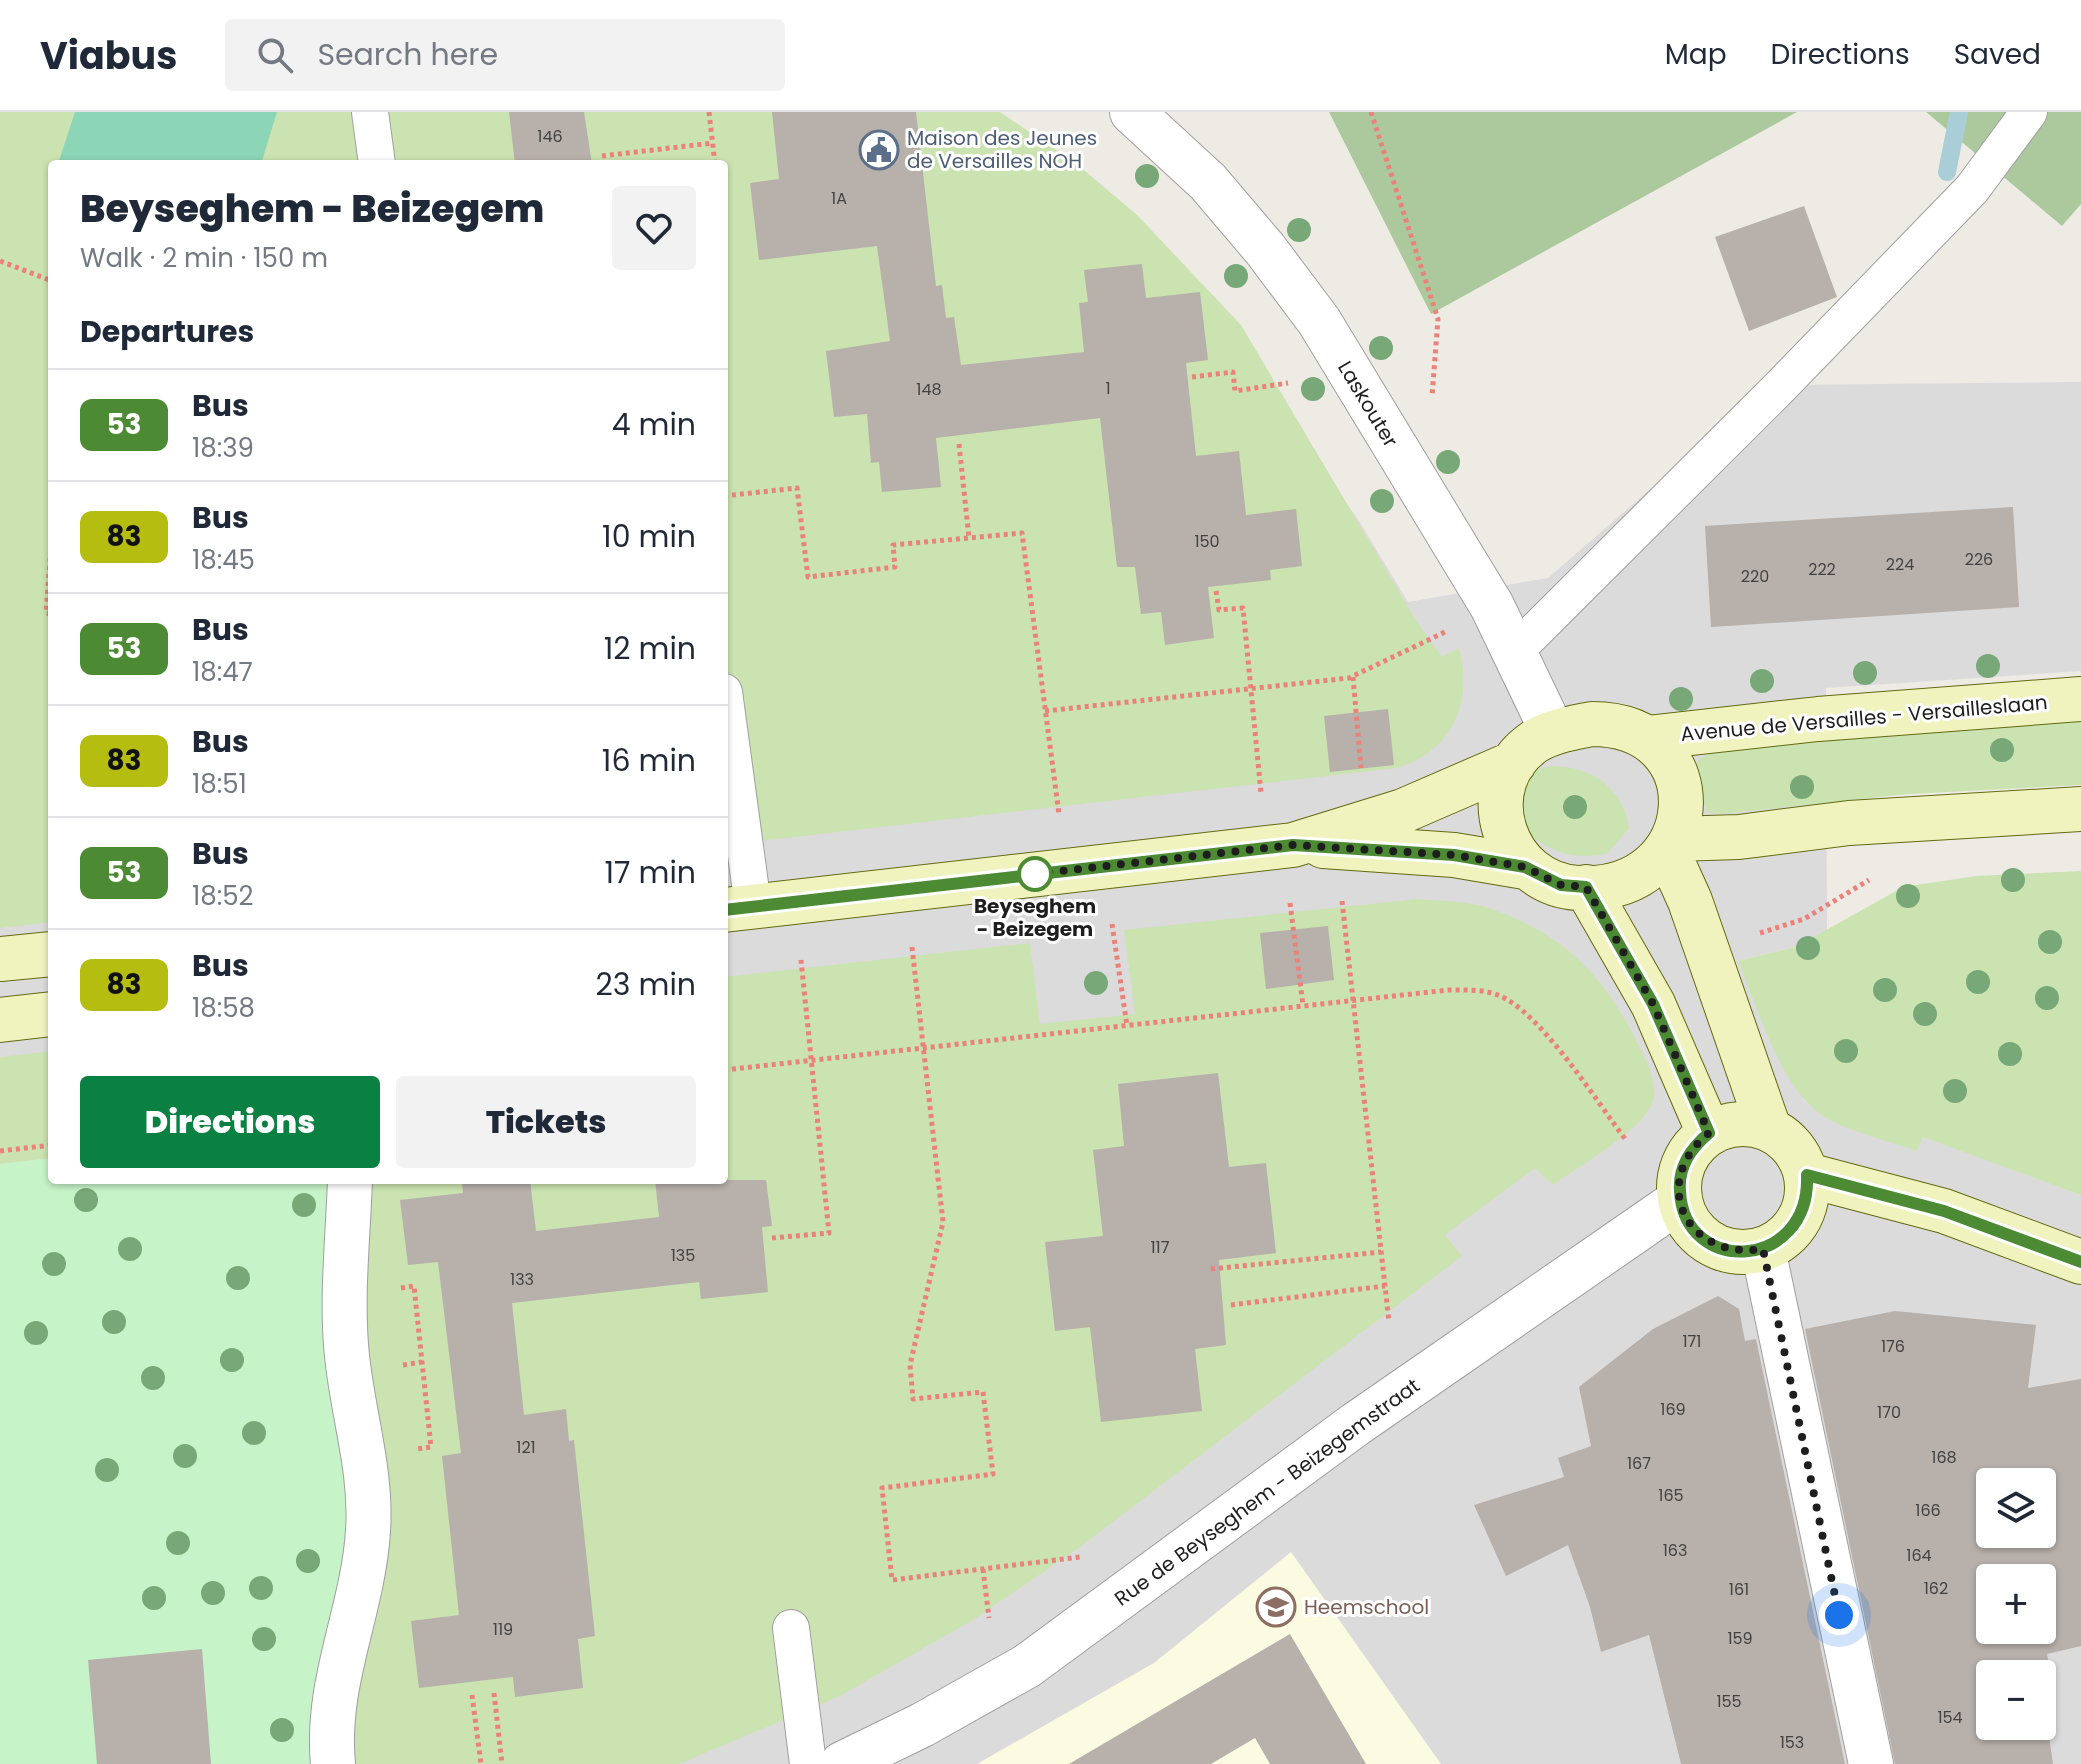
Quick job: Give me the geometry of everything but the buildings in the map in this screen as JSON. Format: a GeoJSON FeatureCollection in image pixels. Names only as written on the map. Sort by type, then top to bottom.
{"type":"FeatureCollection","features":[{"type":"Feature","properties":{"kind":"street","name":"Laskouter"},"geometry":{"type":"LineString","coordinates":[[1132,112],[1208,182],[1265,249],[1319,321],[1492,606],[1553,733]]}},
{"type":"Feature","properties":{"kind":"street","name":"Avenue de Versailles - Versailleslaan"},"geometry":{"type":"LineString","coordinates":[[1647,738],[1818,719],[2081,699]]}},
{"type":"Feature","properties":{"kind":"street"},"geometry":{"type":"LineString","coordinates":[[738,908],[1293,845],[1421,852],[1525,867],[1561,885],[1586,887],[1622,882],[1641,875],[1671,845],[1683,803],[1679,784],[1661,750],[1647,738],[1611,724],[1553,733],[1534,742],[1514,763],[1502,791],[1500,812],[1508,841],[1525,867]]}},
{"type":"Feature","properties":{"kind":"street"},"geometry":{"type":"LineString","coordinates":[[1293,845],[1403,811],[1514,763]]}},
{"type":"Feature","properties":{"kind":"street"},"geometry":{"type":"LineString","coordinates":[[1671,845],[1849,823],[2081,809]]}},
{"type":"Feature","properties":{"kind":"street"},"geometry":{"type":"LineString","coordinates":[[1671,845],[1769,1129]]}},
{"type":"Feature","properties":{"kind":"street"},"geometry":{"type":"LineString","coordinates":[[1586,887],[1653,1004],[1709,1133]]}},
{"type":"Feature","properties":{"kind":"street"},"geometry":{"type":"LineString","coordinates":[[0,959],[48,954]]}},
{"type":"Feature","properties":{"kind":"street"},"geometry":{"type":"LineString","coordinates":[[0,1020],[48,1014]]}},
{"type":"Feature","properties":{"kind":"street"},"geometry":{"type":"LineString","coordinates":[[1739,1124],[1769,1129],[1794,1148],[1807,1175],[1805,1207],[1790,1233],[1763,1249],[1733,1252],[1718,1247],[1693,1229],[1680,1200],[1679,1185],[1688,1155],[1709,1133],[1739,1124]]}},
{"type":"Feature","properties":{"kind":"street"},"geometry":{"type":"LineString","coordinates":[[1807,1175],[1944,1211],[2081,1262]]}},
{"type":"Feature","properties":{"kind":"street"},"geometry":{"type":"LineString","coordinates":[[333,1764],[332,1711],[336,1683],[363,1570],[368,1534],[369,1498],[352,1397],[344,1312],[350,1184]]}},
{"type":"Feature","properties":{"kind":"street","name":"Rue de Beyseghem - Beizegemstraat"},"geometry":{"type":"LineString","coordinates":[[842,1764],[922,1725],[1027,1666],[1345,1432],[1680,1200]]}},
{"type":"Feature","properties":{"kind":"street"},"geometry":{"type":"LineString","coordinates":[[1763,1249],[1871,1764]]}},
{"type":"Feature","properties":{"kind":"lane"},"geometry":{"type":"LineString","coordinates":[[370,112],[376,160]]}},
{"type":"Feature","properties":{"kind":"lane"},"geometry":{"type":"LineString","coordinates":[[1514,652],[1780,387],[1972,189],[2029,112]]}},
{"type":"Feature","properties":{"kind":"lane"},"geometry":{"type":"LineString","coordinates":[[728,754],[738,908]]}},
{"type":"Feature","properties":{"kind":"lane"},"geometry":{"type":"LineString","coordinates":[[791,1628],[808,1764]]}},
{"type":"Feature","properties":{"kind":"path"},"geometry":{"type":"LineString","coordinates":[[709,112],[715,160]]}},
{"type":"Feature","properties":{"kind":"path"},"geometry":{"type":"LineString","coordinates":[[1371,112],[1438,319],[1432,396],[1396,450]]}},
{"type":"Feature","properties":{"kind":"path"},"geometry":{"type":"LineString","coordinates":[[602,156],[713,143]]}},
{"type":"Feature","properties":{"kind":"path"},"geometry":{"type":"LineString","coordinates":[[0,261],[48,279]]}},
{"type":"Feature","properties":{"kind":"path"},"geometry":{"type":"LineString","coordinates":[[1192,377],[1233,372],[1235,391],[1288,383]]}},
{"type":"Feature","properties":{"kind":"path"},"geometry":{"type":"LineString","coordinates":[[959,444],[969,538]]}},
{"type":"Feature","properties":{"kind":"path"},"geometry":{"type":"LineString","coordinates":[[728,496],[797,488],[808,577],[895,567],[893,545],[1022,533],[1059,814]]}},
{"type":"Feature","properties":{"kind":"path"},"geometry":{"type":"LineString","coordinates":[[48,587],[48,613]]}},
{"type":"Feature","properties":{"kind":"path"},"geometry":{"type":"LineString","coordinates":[[1216,591],[1219,610],[1243,608],[1261,793]]}},
{"type":"Feature","properties":{"kind":"path"},"geometry":{"type":"LineString","coordinates":[[1045,711],[1353,677],[1457,626]]}},
{"type":"Feature","properties":{"kind":"path"},"geometry":{"type":"LineString","coordinates":[[1353,677],[1362,782]]}},
{"type":"Feature","properties":{"kind":"path"},"geometry":{"type":"LineString","coordinates":[[1341,898],[1389,1322]]}},
{"type":"Feature","properties":{"kind":"path"},"geometry":{"type":"LineString","coordinates":[[1290,903],[1303,1006]]}},
{"type":"Feature","properties":{"kind":"path"},"geometry":{"type":"LineString","coordinates":[[1112,924],[1127,1026]]}},
{"type":"Feature","properties":{"kind":"path"},"geometry":{"type":"LineString","coordinates":[[912,947],[943,1222],[910,1365],[913,1399],[983,1392],[993,1474],[882,1488],[892,1580],[1081,1557]]}},
{"type":"Feature","properties":{"kind":"path"},"geometry":{"type":"LineString","coordinates":[[772,1238],[829,1233],[801,960]]}},
{"type":"Feature","properties":{"kind":"path"},"geometry":{"type":"LineString","coordinates":[[728,1070],[1448,990],[1499,995],[1536,1022],[1626,1140]]}},
{"type":"Feature","properties":{"kind":"path"},"geometry":{"type":"LineString","coordinates":[[0,1151],[48,1145]]}},
{"type":"Feature","properties":{"kind":"path"},"geometry":{"type":"LineString","coordinates":[[1211,1269],[1381,1252]]}},
{"type":"Feature","properties":{"kind":"path"},"geometry":{"type":"LineString","coordinates":[[364,1454],[431,1447],[414,1286],[398,1288]]}},
{"type":"Feature","properties":{"kind":"path"},"geometry":{"type":"LineString","coordinates":[[1231,1305],[1385,1286]]}},
{"type":"Feature","properties":{"kind":"path"},"geometry":{"type":"LineString","coordinates":[[983,1569],[989,1618]]}},
{"type":"Feature","properties":{"kind":"path"},"geometry":{"type":"LineString","coordinates":[[494,1693],[502,1764]]}},
{"type":"Feature","properties":{"kind":"path"},"geometry":{"type":"LineString","coordinates":[[472,1695],[481,1764]]}},
{"type":"Feature","properties":{"kind":"shaded area"},"geometry":{"type":"Polygon","coordinates":[[[0,112],[991,112],[1262,394],[1356,516],[1408,602],[1548,578],[1770,385],[2081,382],[2081,671],[1826,688],[1827,932],[1796,947],[1738,961],[1786,1073],[1806,1102],[1822,1114],[1917,1151],[1923,1136],[2081,1195],[2081,1764],[0,1764],[0,112]]]}},
{"type":"Feature","properties":{"kind":"shaded area","name":"Heemschool"},"geometry":{"type":"Polygon","coordinates":[[[1291,1552],[1441,1764],[977,1764],[1154,1663],[1291,1552]]]}},
{"type":"Feature","properties":{"kind":"green space"},"geometry":{"type":"Polygon","coordinates":[[[0,112],[1000,112],[1078,165],[1137,215],[1241,325],[1417,622],[1442,657],[1459,648],[1463,668],[1460,705],[1445,737],[1432,750],[1397,768],[728,845],[728,160],[48,160],[48,922],[0,928],[0,112]]]}},
{"type":"Feature","properties":{"kind":"green space"},"geometry":{"type":"Polygon","coordinates":[[[75,112],[277,112],[262,160],[59,160],[75,112]]]}},
{"type":"Feature","properties":{"kind":"green space"},"geometry":{"type":"Polygon","coordinates":[[[1329,112],[1797,112],[1431,314],[1329,112]]]}},
{"type":"Feature","properties":{"kind":"green space"},"geometry":{"type":"Polygon","coordinates":[[[1926,112],[2081,112],[2081,204],[2062,226],[1926,112]]]}},
{"type":"Feature","properties":{"kind":"green space"},"geometry":{"type":"Polygon","coordinates":[[[2081,720],[2081,785],[1909,794],[1721,814],[1708,812],[1701,799],[1697,761],[1714,750],[2081,720]]]}},
{"type":"Feature","properties":{"kind":"green space"},"geometry":{"type":"Polygon","coordinates":[[[1550,766],[1591,775],[1602,781],[1620,801],[1629,828],[1608,853],[1583,856],[1559,852],[1538,840],[1519,823],[1515,787],[1534,770],[1550,766]]]}},
{"type":"Feature","properties":{"kind":"green space"},"geometry":{"type":"Polygon","coordinates":[[[2081,871],[2081,1195],[1923,1137],[1917,1151],[1867,1135],[1830,1120],[1805,1100],[1781,1064],[1738,961],[1796,947],[1903,887],[1976,876],[2081,871]]]}},
{"type":"Feature","properties":{"kind":"green space"},"geometry":{"type":"Polygon","coordinates":[[[1418,899],[1485,907],[1512,917],[1558,943],[1595,977],[1626,1021],[1645,1059],[1653,1082],[1652,1104],[1635,1126],[1553,1185],[1535,1168],[1445,1235],[1462,1256],[1080,1547],[973,1620],[840,1696],[679,1764],[317,1764],[329,1184],[728,1184],[728,977],[1030,943],[1040,1024],[1135,1014],[1124,930],[1418,899]]]}},
{"type":"Feature","properties":{"kind":"green space"},"geometry":{"type":"Polygon","coordinates":[[[48,1051],[48,1158],[0,1164],[0,1057],[48,1051]]]}},
{"type":"Feature","properties":{"kind":"green space"},"geometry":{"type":"Polygon","coordinates":[[[48,1158],[48,1184],[329,1184],[349,1534],[317,1764],[0,1764],[0,1164],[48,1158]]]}},
{"type":"Feature","properties":{"kind":"waterway"},"geometry":{"type":"LineString","coordinates":[[1947,172],[1959,112]]}},
{"type":"Feature","properties":{"kind":"bus line","name":"53"},"geometry":{"type":"LineString","coordinates":[[728,910],[1293,845],[1454,855],[1525,867],[1561,885],[1586,887],[1637,971],[1653,1004],[1709,1133],[1688,1155],[1679,1185],[1685,1215],[1693,1229],[1704,1239],[1733,1252],[1763,1249],[1778,1242],[1790,1233],[1805,1207],[1807,1175],[1944,1211],[2081,1262]]}},
{"type":"Feature","properties":{"kind":"place","name":"Maison des Jeunes de Versailles NOH"},"geometry":{"type":"Point","coordinates":[879,150]}},
{"type":"Feature","properties":{"kind":"place","name":"Beyseghem - Beizegem"},"geometry":{"type":"Point","coordinates":[1035,874]}},
{"type":"Feature","properties":{"kind":"place","name":"Heemschool"},"geometry":{"type":"Point","coordinates":[1276,1607]}},
{"type":"Feature","properties":{"kind":"route"},"geometry":{"type":"LineString","coordinates":[[1035,874],[1293,845],[1454,855],[1525,867],[1561,885],[1586,887],[1637,971],[1709,1133],[1688,1155],[1682,1170],[1680,1200],[1685,1215],[1693,1229],[1718,1247],[1733,1252],[1763,1249],[1839,1615]]}}]}
